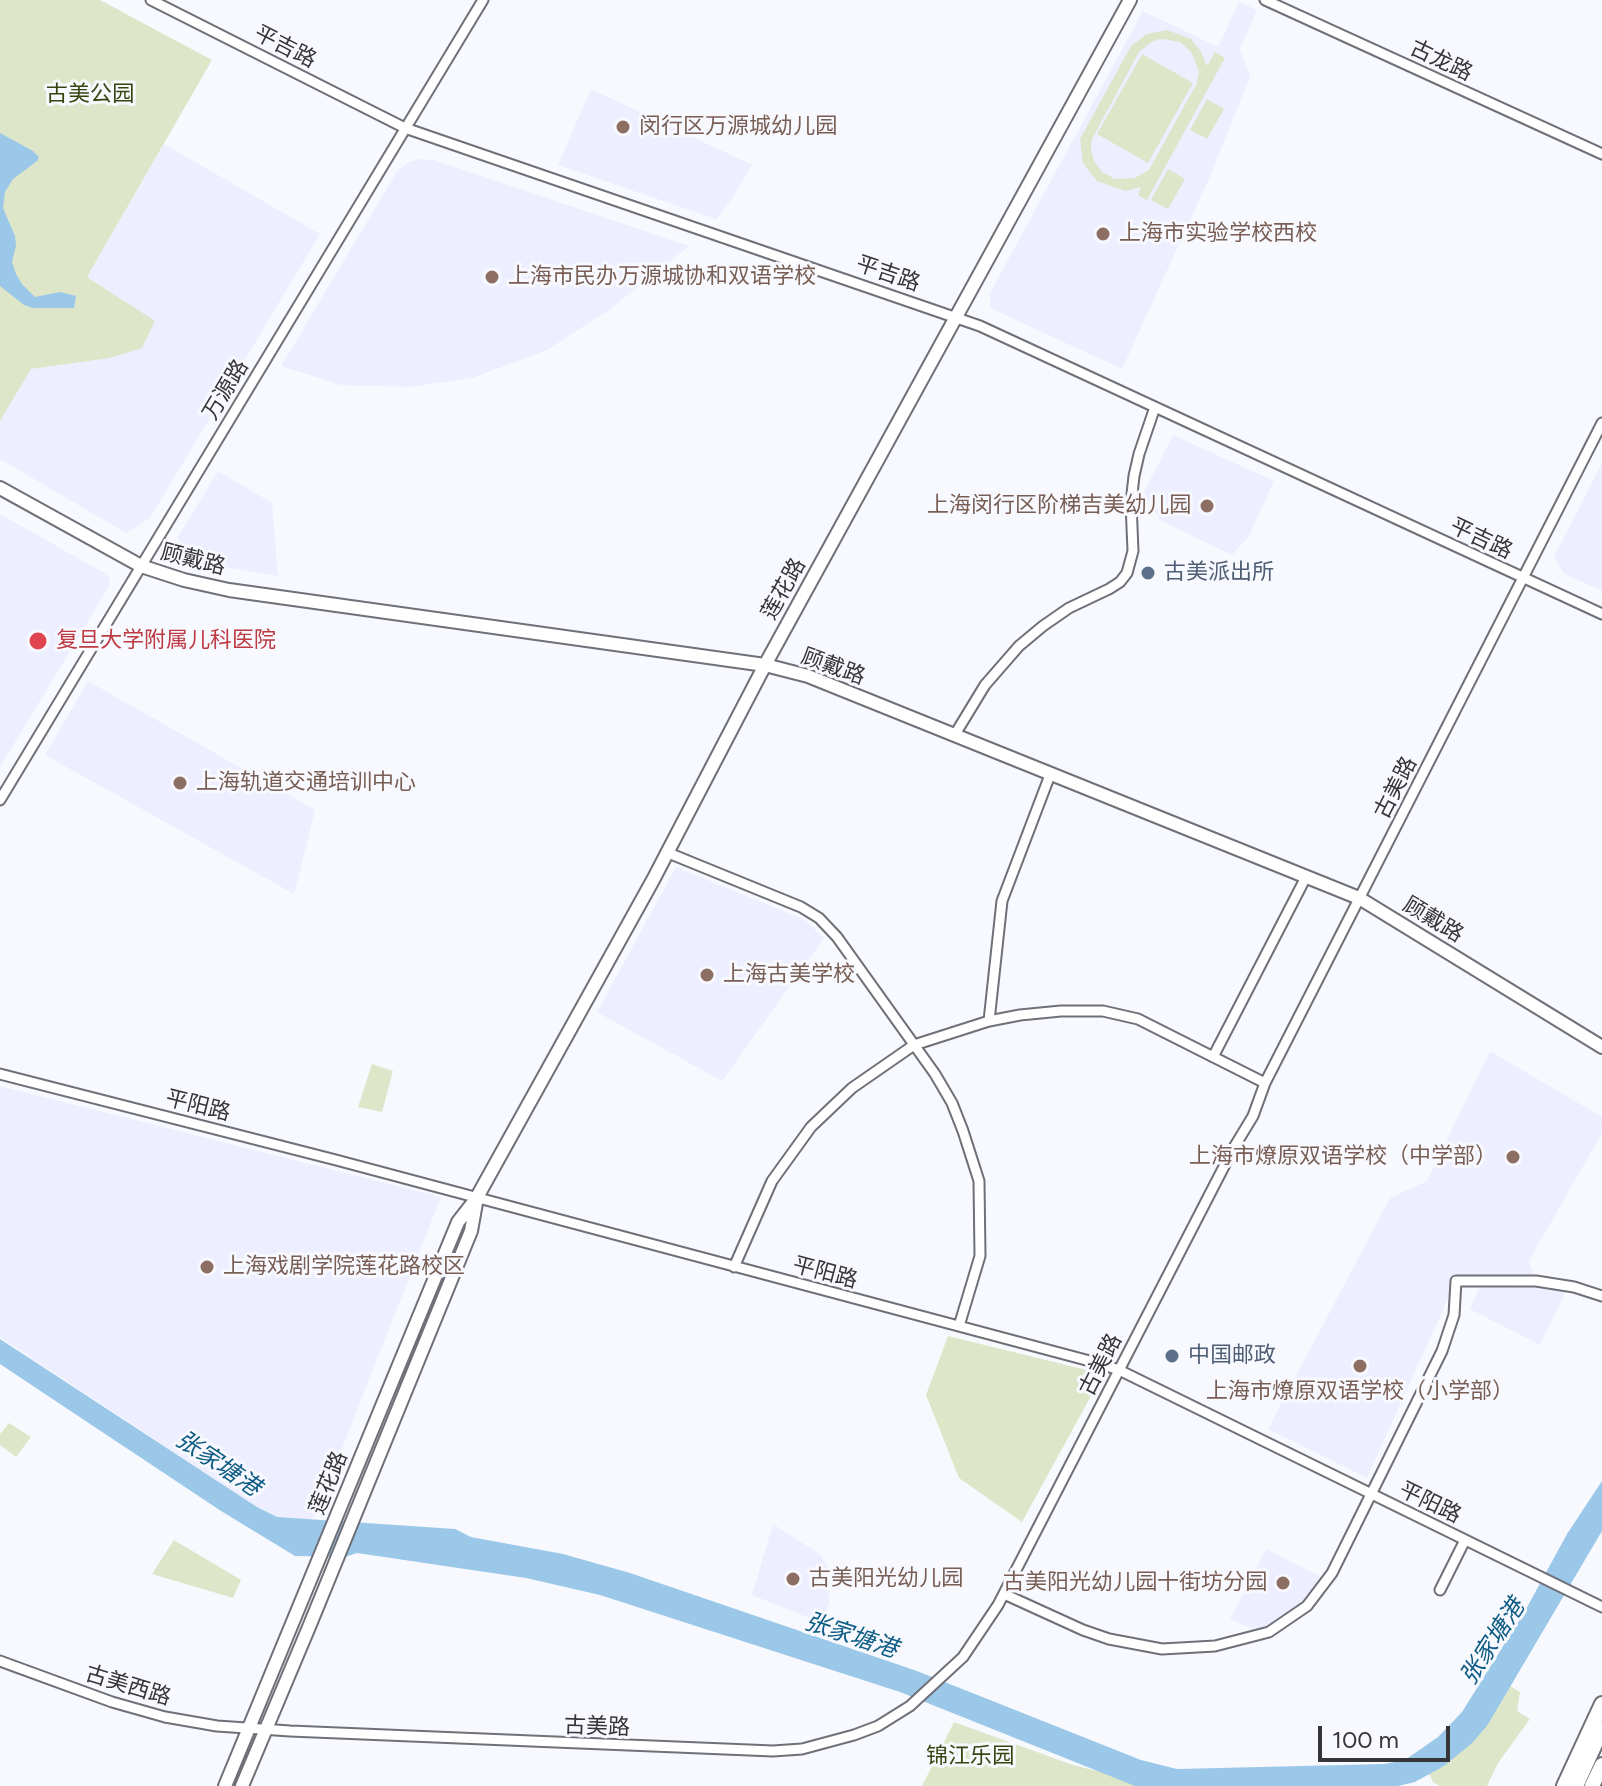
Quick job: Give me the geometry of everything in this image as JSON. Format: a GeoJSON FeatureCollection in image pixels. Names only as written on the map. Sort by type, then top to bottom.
{"type":"FeatureCollection","features":[{"type":"Feature","properties":{"kind":"main road","name":"莲花路"},"geometry":{"type":"LineString","coordinates":[[225,1786],[458,1222],[476,1199],[1130,0]]}},
{"type":"Feature","properties":{"kind":"main road","name":"顾戴路"},"geometry":{"type":"LineString","coordinates":[[0,488],[141,566],[229,590],[765,665],[808,676],[1359,898],[1602,1047]]}},
{"type":"Feature","properties":{"kind":"main road","name":"莲花路"},"geometry":{"type":"LineString","coordinates":[[242,1786],[471,1231],[476,1199]]}},
{"type":"Feature","properties":{"kind":"main road"},"geometry":{"type":"LineString","coordinates":[[1564,1786],[1602,1704]]}},
{"type":"Feature","properties":{"kind":"main road"},"geometry":{"type":"LineString","coordinates":[[1576,1786],[1602,1729]]}},
{"type":"Feature","properties":{"kind":"main road"},"geometry":{"type":"LineString","coordinates":[[1594,1786],[1602,1765]]}},
{"type":"Feature","properties":{"kind":"main road"},"geometry":{"type":"LineString","coordinates":[[1594,1786],[1602,1772]]}},
{"type":"Feature","properties":{"kind":"street","name":"平吉路"},"geometry":{"type":"LineString","coordinates":[[151,0],[405,128],[955,316],[1602,614]]}},
{"type":"Feature","properties":{"kind":"street","name":"万源路"},"geometry":{"type":"LineString","coordinates":[[0,800],[483,0]]}},
{"type":"Feature","properties":{"kind":"street","name":"古龙路"},"geometry":{"type":"LineString","coordinates":[[1265,0],[1602,154]]}},
{"type":"Feature","properties":{"kind":"street"},"geometry":{"type":"LineString","coordinates":[[954,736],[985,685],[1019,646],[1069,608],[1120,582],[1127,573],[1133,551],[1131,503],[1134,476],[1155,407]]}},
{"type":"Feature","properties":{"kind":"street","name":"古美路"},"geometry":{"type":"LineString","coordinates":[[249,1728],[773,1751],[802,1749],[878,1726],[910,1706],[948,1674],[975,1643],[1004,1594],[1233,1149],[1253,1116],[1265,1083],[1602,423]]}},
{"type":"Feature","properties":{"kind":"street"},"geometry":{"type":"LineString","coordinates":[[989,1021],[1002,901],[1050,775]]}},
{"type":"Feature","properties":{"kind":"street"},"geometry":{"type":"LineString","coordinates":[[666,852],[801,907],[819,918],[837,937],[952,1103],[979,1181],[980,1256],[959,1326]]}},
{"type":"Feature","properties":{"kind":"street"},"geometry":{"type":"LineString","coordinates":[[1213,1057],[1306,877]]}},
{"type":"Feature","properties":{"kind":"street"},"geometry":{"type":"LineString","coordinates":[[734,1267],[772,1181],[811,1127],[852,1088],[914,1045],[989,1021],[1061,1011],[1103,1011],[1138,1019],[1265,1083]]}},
{"type":"Feature","properties":{"kind":"street","name":"平阳路"},"geometry":{"type":"LineString","coordinates":[[0,1074],[336,1160],[1119,1370],[1602,1607]]}},
{"type":"Feature","properties":{"kind":"street"},"geometry":{"type":"LineString","coordinates":[[1004,1594],[1083,1630],[1135,1644],[1187,1649],[1244,1640],[1269,1632],[1291,1619],[1313,1600],[1332,1573],[1442,1351],[1454,1315],[1456,1281],[1536,1281],[1574,1287],[1602,1296]]}},
{"type":"Feature","properties":{"kind":"street"},"geometry":{"type":"LineString","coordinates":[[1440,1590],[1465,1540]]}},
{"type":"Feature","properties":{"kind":"street","name":"古美西路"},"geometry":{"type":"LineString","coordinates":[[0,1661],[145,1712],[194,1723],[249,1728]]}},
{"type":"Feature","properties":{"kind":"shaded area","name":"上海市实验学校西校"},"geometry":{"type":"Polygon","coordinates":[[[1239,2],[1257,10],[1240,49],[1250,77],[1211,174],[1122,369],[990,308],[990,293],[1143,11],[1218,47],[1239,2]]]}},
{"type":"Feature","properties":{"kind":"shaded area","name":"闵行区万源城幼儿园"},"geometry":{"type":"Polygon","coordinates":[[[591,89],[752,165],[716,219],[558,165],[591,89]]]}},
{"type":"Feature","properties":{"kind":"shaded area"},"geometry":{"type":"Polygon","coordinates":[[[164,144],[320,234],[150,518],[126,533],[0,459],[0,421],[31,369],[110,358],[142,348],[154,321],[87,277],[164,144]]]}},
{"type":"Feature","properties":{"kind":"shaded area","name":"上海市民办万源城协和双语学校"},"geometry":{"type":"Polygon","coordinates":[[[420,159],[434,160],[689,246],[610,309],[547,350],[472,378],[410,387],[341,385],[281,366],[398,170],[420,159]]]}},
{"type":"Feature","properties":{"kind":"shaded area","name":"上海闵行区阶梯吉美幼儿园"},"geometry":{"type":"Polygon","coordinates":[[[1173,435],[1274,481],[1249,536],[1232,555],[1160,520],[1144,492],[1173,435]]]}},
{"type":"Feature","properties":{"kind":"shaded area"},"geometry":{"type":"Polygon","coordinates":[[[1602,463],[1602,591],[1563,573],[1554,557],[1602,463]]]}},
{"type":"Feature","properties":{"kind":"shaded area"},"geometry":{"type":"Polygon","coordinates":[[[218,471],[272,503],[278,576],[217,566],[185,555],[178,537],[218,471]]]}},
{"type":"Feature","properties":{"kind":"shaded area","name":"复旦大学附属儿科医院"},"geometry":{"type":"Polygon","coordinates":[[[0,514],[106,574],[110,585],[0,767],[0,514]]]}},
{"type":"Feature","properties":{"kind":"shaded area","name":"上海轨道交通培训中心"},"geometry":{"type":"Polygon","coordinates":[[[88,681],[315,810],[294,894],[45,755],[88,681]]]}},
{"type":"Feature","properties":{"kind":"shaded area","name":"上海古美学校"},"geometry":{"type":"Polygon","coordinates":[[[676,867],[805,920],[824,938],[722,1081],[597,1012],[676,867]]]}},
{"type":"Feature","properties":{"kind":"shaded area","name":"上海市燎原双语学校（中学部）"},"geometry":{"type":"Polygon","coordinates":[[[1490,1051],[1602,1117],[1602,1133],[1529,1261],[1536,1281],[1456,1281],[1367,1478],[1268,1429],[1390,1198],[1427,1181],[1490,1051]]]}},
{"type":"Feature","properties":{"kind":"shaded area","name":"上海戏剧学院莲花路校区"},"geometry":{"type":"Polygon","coordinates":[[[0,1086],[441,1197],[315,1517],[306,1521],[277,1517],[257,1507],[0,1337],[0,1086]]]}},
{"type":"Feature","properties":{"kind":"shaded area"},"geometry":{"type":"Polygon","coordinates":[[[1541,1287],[1566,1291],[1540,1345],[1470,1309],[1479,1288],[1541,1287]]]}},
{"type":"Feature","properties":{"kind":"shaded area","name":"古美阳光幼儿园"},"geometry":{"type":"Polygon","coordinates":[[[773,1524],[821,1555],[830,1572],[829,1603],[822,1623],[752,1595],[773,1524]]]}},
{"type":"Feature","properties":{"kind":"shaded area","name":"古美阳光幼儿园十街坊分园"},"geometry":{"type":"Polygon","coordinates":[[[1266,1549],[1321,1577],[1301,1603],[1263,1628],[1252,1629],[1230,1619],[1266,1549]]]}},
{"type":"Feature","properties":{"kind":"green space","name":"古美公园"},"geometry":{"type":"Polygon","coordinates":[[[0,0],[100,0],[212,60],[87,277],[155,321],[142,348],[110,358],[31,369],[0,421],[0,0]]]}},
{"type":"Feature","properties":{"kind":"green space"},"geometry":{"type":"Polygon","coordinates":[[[1167,30],[1191,39],[1207,66],[1215,52],[1225,58],[1147,200],[1138,195],[1141,187],[1125,191],[1097,181],[1083,163],[1080,139],[1131,46],[1147,34],[1167,30]],[[1153,41],[1139,52],[1092,139],[1094,161],[1102,172],[1115,179],[1135,178],[1149,170],[1197,83],[1199,71],[1191,52],[1180,42],[1153,41]]]}},
{"type":"Feature","properties":{"kind":"green space"},"geometry":{"type":"Polygon","coordinates":[[[1142,54],[1193,83],[1148,163],[1097,134],[1142,54]]]}},
{"type":"Feature","properties":{"kind":"green space"},"geometry":{"type":"Polygon","coordinates":[[[1207,99],[1224,109],[1207,139],[1190,130],[1207,99]]]}},
{"type":"Feature","properties":{"kind":"green space"},"geometry":{"type":"Polygon","coordinates":[[[1168,169],[1185,179],[1168,209],[1151,200],[1168,169]]]}},
{"type":"Feature","properties":{"kind":"green space"},"geometry":{"type":"Polygon","coordinates":[[[372,1064],[393,1071],[382,1112],[358,1107],[372,1064]]]}},
{"type":"Feature","properties":{"kind":"green space"},"geometry":{"type":"Polygon","coordinates":[[[948,1336],[1103,1374],[1022,1522],[959,1478],[926,1395],[948,1336]]]}},
{"type":"Feature","properties":{"kind":"green space"},"geometry":{"type":"Polygon","coordinates":[[[9,1423],[31,1437],[16,1457],[0,1445],[0,1434],[9,1423]]]}},
{"type":"Feature","properties":{"kind":"green space"},"geometry":{"type":"Polygon","coordinates":[[[174,1540],[241,1580],[233,1598],[152,1574],[174,1540]]]}},
{"type":"Feature","properties":{"kind":"green space"},"geometry":{"type":"Polygon","coordinates":[[[1510,1686],[1520,1692],[1517,1711],[1530,1719],[1498,1763],[1487,1786],[1440,1786],[1433,1782],[1429,1774],[1444,1766],[1487,1726],[1510,1686]]]}},
{"type":"Feature","properties":{"kind":"green space","name":"锦江乐园"},"geometry":{"type":"Polygon","coordinates":[[[954,1722],[1073,1765],[1156,1786],[922,1786],[954,1722]]]}},
{"type":"Feature","properties":{"kind":"water"},"geometry":{"type":"Polygon","coordinates":[[[0,133],[39,157],[13,179],[5,192],[3,208],[15,236],[12,262],[16,274],[35,297],[60,292],[76,296],[74,308],[33,308],[24,305],[0,286],[0,133]]]}},
{"type":"Feature","properties":{"kind":"water"},"geometry":{"type":"Polygon","coordinates":[[[0,1339],[277,1517],[455,1529],[471,1537],[563,1554],[630,1573],[917,1671],[1141,1760],[1177,1769],[1384,1764],[1405,1760],[1438,1737],[1462,1712],[1525,1611],[1567,1534],[1602,1481],[1602,1531],[1487,1726],[1444,1766],[1415,1782],[1398,1786],[1135,1786],[900,1692],[600,1595],[526,1578],[357,1553],[345,1557],[295,1556],[221,1511],[0,1364],[0,1339]]]}},
{"type":"Feature","properties":{"kind":"place","name":"闵行区万源城幼儿园"},"geometry":{"type":"Point","coordinates":[623,127]}},
{"type":"Feature","properties":{"kind":"place","name":"上海市实验学校西校"},"geometry":{"type":"Point","coordinates":[1103,234]}},
{"type":"Feature","properties":{"kind":"place","name":"上海市民办万源城协和双语学校"},"geometry":{"type":"Point","coordinates":[492,277]}},
{"type":"Feature","properties":{"kind":"place","name":"上海闵行区阶梯吉美幼儿园"},"geometry":{"type":"Point","coordinates":[1207,506]}},
{"type":"Feature","properties":{"kind":"place","name":"古美派出所"},"geometry":{"type":"Point","coordinates":[1148,573]}},
{"type":"Feature","properties":{"kind":"place","name":"复旦大学附属儿科医院"},"geometry":{"type":"Point","coordinates":[38,641]}},
{"type":"Feature","properties":{"kind":"place","name":"上海轨道交通培训中心"},"geometry":{"type":"Point","coordinates":[180,783]}},
{"type":"Feature","properties":{"kind":"place","name":"上海古美学校"},"geometry":{"type":"Point","coordinates":[707,975]}},
{"type":"Feature","properties":{"kind":"place","name":"上海市燎原双语学校（中学部）"},"geometry":{"type":"Point","coordinates":[1513,1157]}},
{"type":"Feature","properties":{"kind":"place","name":"上海戏剧学院莲花路校区"},"geometry":{"type":"Point","coordinates":[207,1267]}},
{"type":"Feature","properties":{"kind":"place","name":"中国邮政"},"geometry":{"type":"Point","coordinates":[1172,1356]}},
{"type":"Feature","properties":{"kind":"place","name":"上海市燎原双语学校（小学部）"},"geometry":{"type":"Point","coordinates":[1360,1366]}},
{"type":"Feature","properties":{"kind":"place","name":"古美阳光幼儿园"},"geometry":{"type":"Point","coordinates":[793,1579]}},
{"type":"Feature","properties":{"kind":"place","name":"古美阳光幼儿园十街坊分园"},"geometry":{"type":"Point","coordinates":[1283,1583]}},
{"type":"Feature","properties":{"kind":"water label","name":"张家塘港"},"geometry":{"type":"Point","coordinates":[218,1464]}},
{"type":"Feature","properties":{"kind":"water label","name":"张家塘港"},"geometry":{"type":"Point","coordinates":[851,1636]}},
{"type":"Feature","properties":{"kind":"water label","name":"张家塘港"},"geometry":{"type":"Point","coordinates":[1493,1642]}}]}
